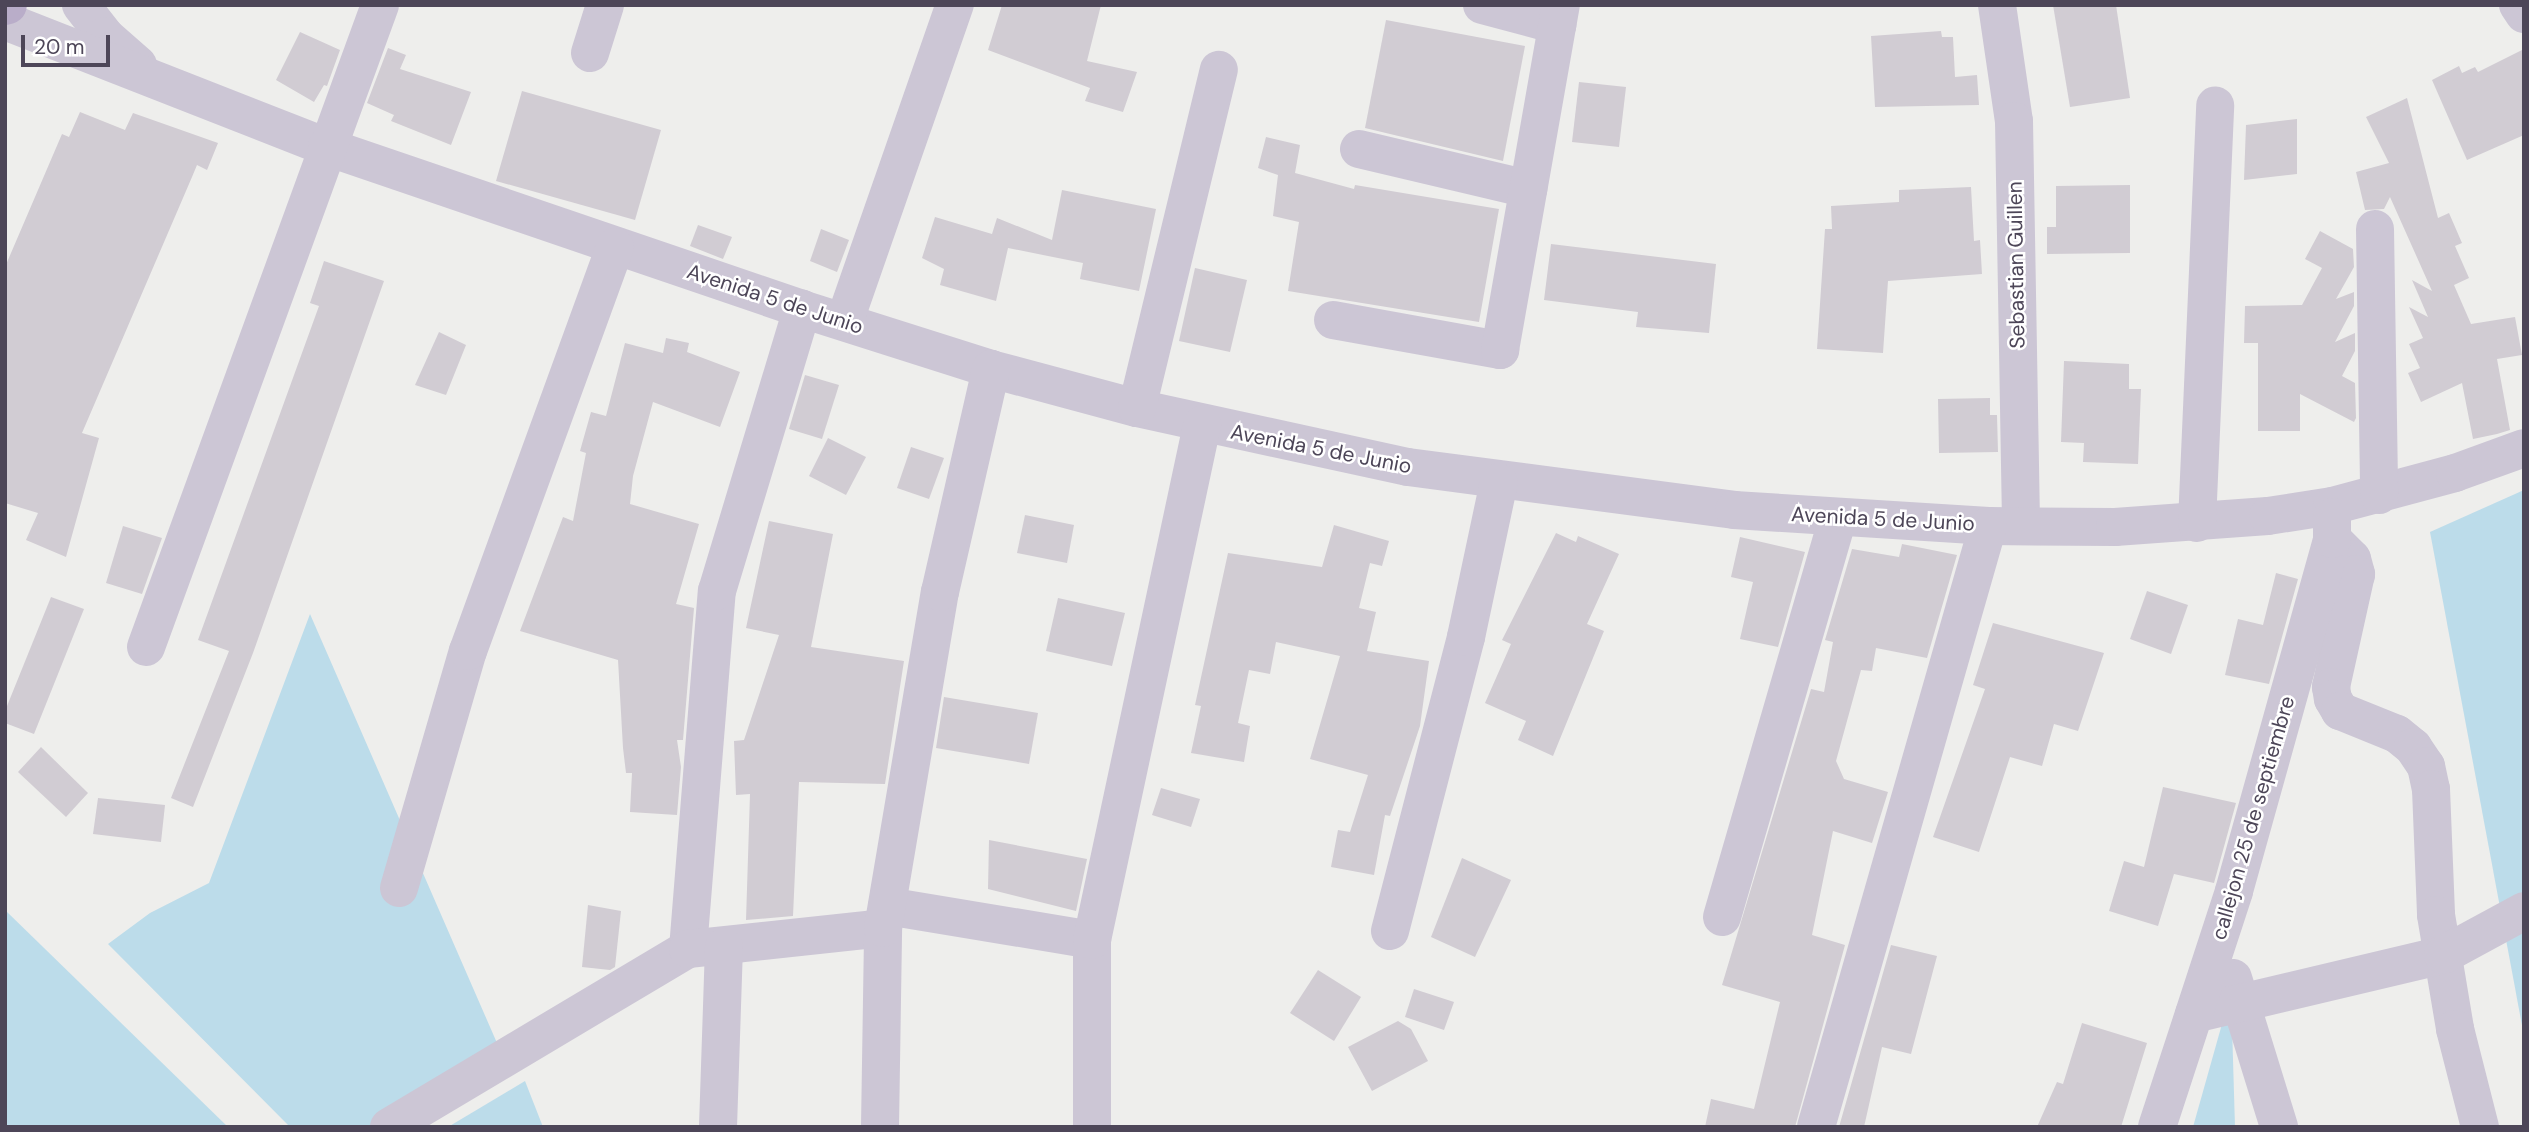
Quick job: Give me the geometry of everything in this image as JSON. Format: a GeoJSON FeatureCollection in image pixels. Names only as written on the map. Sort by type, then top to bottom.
{"type":"FeatureCollection","features":[{"type":"Feature","properties":{"kind":"street"},"geometry":{"type":"LineString","coordinates":[[81,5],[105,36],[161,85]]}},
{"type":"Feature","properties":{"kind":"street"},"geometry":{"type":"LineString","coordinates":[[146,647],[380,5]]}},
{"type":"Feature","properties":{"kind":"street"},"geometry":{"type":"LineString","coordinates":[[590,53],[605,5]]}},
{"type":"Feature","properties":{"kind":"street"},"geometry":{"type":"LineString","coordinates":[[845,320],[955,5]]}},
{"type":"Feature","properties":{"kind":"street"},"geometry":{"type":"LineString","coordinates":[[1333,320],[1500,350],[1559,15],[1482,5]]}},
{"type":"Feature","properties":{"kind":"street","name":"Sebastian Guillen"},"geometry":{"type":"LineString","coordinates":[[1815,1127],[2004,526],[2014,121],[1997,5]]}},
{"type":"Feature","properties":{"kind":"street"},"geometry":{"type":"LineString","coordinates":[[2518,5],[2524,15]]}},
{"type":"Feature","properties":{"kind":"street","name":"Avenida 5 de Junio"},"geometry":{"type":"LineString","coordinates":[[5,21],[161,85],[327,147],[615,247],[991,369],[1202,425],[1499,482],[1838,518],[2004,526],[2332,522],[2379,495],[2524,448]]}},
{"type":"Feature","properties":{"kind":"street"},"geometry":{"type":"LineString","coordinates":[[1137,408],[1219,70]]}},
{"type":"Feature","properties":{"kind":"street"},"geometry":{"type":"LineString","coordinates":[[2197,523],[2215,104]]}},
{"type":"Feature","properties":{"kind":"street"},"geometry":{"type":"LineString","coordinates":[[1359,149],[1528,189]]}},
{"type":"Feature","properties":{"kind":"street"},"geometry":{"type":"LineString","coordinates":[[2375,229],[2379,495]]}},
{"type":"Feature","properties":{"kind":"street"},"geometry":{"type":"LineString","coordinates":[[399,888],[468,651],[615,247]]}},
{"type":"Feature","properties":{"kind":"street"},"geometry":{"type":"LineString","coordinates":[[718,1127],[706,948],[718,591],[802,309]]}},
{"type":"Feature","properties":{"kind":"street"},"geometry":{"type":"LineString","coordinates":[[880,1127],[885,917],[940,592],[991,369]]}},
{"type":"Feature","properties":{"kind":"street"},"geometry":{"type":"LineString","coordinates":[[1092,1127],[1092,940],[1202,425]]}},
{"type":"Feature","properties":{"kind":"street"},"geometry":{"type":"LineString","coordinates":[[1390,930],[1466,637],[1499,482]]}},
{"type":"Feature","properties":{"kind":"street"},"geometry":{"type":"LineString","coordinates":[[1722,917],[1838,518]]}},
{"type":"Feature","properties":{"kind":"street"},"geometry":{"type":"LineString","coordinates":[[2332,522],[2352,559],[2356,574],[2331,687],[2333,699],[2340,711],[2397,734],[2413,747],[2426,766],[2431,789],[2436,915],[2480,1127]]}},
{"type":"Feature","properties":{"kind":"street","name":"callejon 25 de septiembre"},"geometry":{"type":"LineString","coordinates":[[2157,1127],[2220,934],[2332,522]]}},
{"type":"Feature","properties":{"kind":"street"},"geometry":{"type":"LineString","coordinates":[[2194,1014],[2443,955],[2524,911]]}},
{"type":"Feature","properties":{"kind":"street"},"geometry":{"type":"LineString","coordinates":[[389,1127],[706,948],[885,917],[1092,940]]}},
{"type":"Feature","properties":{"kind":"street"},"geometry":{"type":"LineString","coordinates":[[2220,934],[2280,1127]]}},
{"type":"Feature","properties":{"kind":"shaded area"},"geometry":{"type":"Polygon","coordinates":[[[2524,490],[2524,1036],[2430,532],[2524,490]]]}},
{"type":"Feature","properties":{"kind":"shaded area"},"geometry":{"type":"Polygon","coordinates":[[[310,614],[497,1043],[380,1127],[290,1127],[108,944],[150,913],[209,883],[310,614]]]}},
{"type":"Feature","properties":{"kind":"shaded area"},"geometry":{"type":"Polygon","coordinates":[[[5,910],[228,1127],[5,1127],[5,910]]]}},
{"type":"Feature","properties":{"kind":"shaded area"},"geometry":{"type":"Polygon","coordinates":[[[2231,992],[2235,1127],[2193,1127],[2231,992]]]}},
{"type":"Feature","properties":{"kind":"shaded area"},"geometry":{"type":"Polygon","coordinates":[[[525,1081],[543,1127],[448,1127],[525,1081]]]}},
{"type":"Feature","properties":{"kind":"building"},"geometry":{"type":"Polygon","coordinates":[[[1002,5],[1101,5],[1087,61],[1137,72],[1123,112],[1085,101],[1090,88],[988,50],[1002,5]]]}},
{"type":"Feature","properties":{"kind":"building"},"geometry":{"type":"Polygon","coordinates":[[[2053,5],[2116,5],[2130,98],[2070,107],[2053,5]]]}},
{"type":"Feature","properties":{"kind":"building"},"geometry":{"type":"Polygon","coordinates":[[[1386,20],[1525,46],[1503,161],[1365,128],[1386,20]]]}},
{"type":"Feature","properties":{"kind":"building"},"geometry":{"type":"Polygon","coordinates":[[[1941,31],[1942,37],[1953,37],[1955,77],[1977,75],[1979,105],[1875,107],[1871,36],[1941,31]]]}},
{"type":"Feature","properties":{"kind":"building"},"geometry":{"type":"Polygon","coordinates":[[[300,32],[340,50],[327,86],[324,85],[314,102],[276,80],[300,32]]]}},
{"type":"Feature","properties":{"kind":"building"},"geometry":{"type":"Polygon","coordinates":[[[388,48],[406,55],[400,69],[471,92],[451,145],[391,121],[394,115],[367,103],[388,48]]]}},
{"type":"Feature","properties":{"kind":"building"},"geometry":{"type":"Polygon","coordinates":[[[2524,49],[2524,135],[2467,160],[2432,80],[2459,66],[2462,73],[2475,67],[2478,72],[2524,49]]]}},
{"type":"Feature","properties":{"kind":"building"},"geometry":{"type":"Polygon","coordinates":[[[1579,82],[1626,87],[1619,147],[1572,142],[1579,82]]]}},
{"type":"Feature","properties":{"kind":"building"},"geometry":{"type":"Polygon","coordinates":[[[522,91],[661,130],[635,220],[496,181],[522,91]]]}},
{"type":"Feature","properties":{"kind":"building"},"geometry":{"type":"Polygon","coordinates":[[[2407,98],[2438,218],[2449,213],[2462,243],[2455,246],[2469,278],[2454,285],[2471,324],[2515,317],[2522,355],[2497,359],[2510,430],[2497,434],[2473,439],[2462,383],[2421,402],[2408,373],[2420,368],[2409,344],[2423,338],[2409,307],[2428,317],[2412,280],[2432,291],[2390,197],[2384,209],[2365,210],[2356,172],[2389,163],[2366,117],[2407,98]]]}},
{"type":"Feature","properties":{"kind":"building"},"geometry":{"type":"Polygon","coordinates":[[[80,112],[125,130],[133,113],[218,143],[207,170],[197,165],[82,433],[99,438],[66,557],[26,540],[38,513],[5,503],[5,267],[62,134],[69,137],[80,112]]]}},
{"type":"Feature","properties":{"kind":"building"},"geometry":{"type":"Polygon","coordinates":[[[2297,119],[2297,174],[2244,180],[2246,125],[2297,119]]]}},
{"type":"Feature","properties":{"kind":"building"},"geometry":{"type":"Polygon","coordinates":[[[1266,137],[1300,145],[1295,173],[1354,189],[1355,185],[1499,209],[1479,322],[1288,291],[1299,222],[1273,216],[1278,175],[1258,168],[1266,137]]]}},
{"type":"Feature","properties":{"kind":"building"},"geometry":{"type":"Polygon","coordinates":[[[2130,185],[2130,253],[2047,254],[2047,227],[2056,227],[2056,186],[2130,185]]]}},
{"type":"Feature","properties":{"kind":"building"},"geometry":{"type":"Polygon","coordinates":[[[1971,187],[1974,241],[1980,240],[1982,274],[1888,281],[1883,353],[1817,349],[1825,229],[1832,229],[1831,206],[1899,202],[1899,190],[1971,187]]]}},
{"type":"Feature","properties":{"kind":"building"},"geometry":{"type":"Polygon","coordinates":[[[1062,190],[1156,209],[1139,291],[1080,279],[1083,263],[1008,248],[996,301],[940,285],[944,269],[922,258],[935,217],[992,234],[997,218],[1052,240],[1062,190]]]}},
{"type":"Feature","properties":{"kind":"building"},"geometry":{"type":"Polygon","coordinates":[[[698,225],[732,237],[723,259],[690,246],[698,225]]]}},
{"type":"Feature","properties":{"kind":"building"},"geometry":{"type":"Polygon","coordinates":[[[821,229],[849,240],[837,272],[810,261],[821,229]]]}},
{"type":"Feature","properties":{"kind":"building"},"geometry":{"type":"Polygon","coordinates":[[[2320,231],[2353,249],[2354,267],[2336,299],[2354,292],[2354,306],[2335,342],[2355,333],[2355,351],[2342,376],[2355,383],[2356,418],[2354,422],[2300,394],[2300,431],[2258,431],[2258,343],[2244,343],[2245,306],[2302,305],[2322,268],[2305,259],[2320,231]]]}},
{"type":"Feature","properties":{"kind":"building"},"geometry":{"type":"Polygon","coordinates":[[[1551,244],[1716,264],[1709,333],[1636,327],[1638,312],[1544,300],[1551,244]]]}},
{"type":"Feature","properties":{"kind":"building"},"geometry":{"type":"Polygon","coordinates":[[[324,261],[384,281],[253,653],[193,807],[171,798],[229,651],[198,640],[319,306],[310,303],[324,261]]]}},
{"type":"Feature","properties":{"kind":"building"},"geometry":{"type":"Polygon","coordinates":[[[1195,268],[1247,280],[1230,352],[1179,341],[1195,268]]]}},
{"type":"Feature","properties":{"kind":"building"},"geometry":{"type":"Polygon","coordinates":[[[439,332],[466,345],[446,395],[415,385],[439,332]]]}},
{"type":"Feature","properties":{"kind":"building"},"geometry":{"type":"Polygon","coordinates":[[[666,338],[689,343],[687,352],[740,372],[720,427],[653,402],[633,476],[630,504],[699,524],[676,604],[694,608],[683,740],[677,740],[681,767],[677,815],[630,812],[632,773],[626,773],[618,660],[520,631],[563,517],[573,521],[586,453],[580,451],[591,412],[606,416],[625,343],[663,353],[666,338]]]}},
{"type":"Feature","properties":{"kind":"building"},"geometry":{"type":"Polygon","coordinates":[[[2064,361],[2129,364],[2129,389],[2141,389],[2138,464],[2083,462],[2084,443],[2061,442],[2064,361]]]}},
{"type":"Feature","properties":{"kind":"building"},"geometry":{"type":"Polygon","coordinates":[[[805,375],[839,385],[822,439],[789,429],[805,375]]]}},
{"type":"Feature","properties":{"kind":"building"},"geometry":{"type":"Polygon","coordinates":[[[1990,398],[1990,415],[1997,415],[1998,452],[1939,453],[1938,399],[1990,398]]]}},
{"type":"Feature","properties":{"kind":"building"},"geometry":{"type":"Polygon","coordinates":[[[828,438],[866,457],[846,495],[809,476],[828,438]]]}},
{"type":"Feature","properties":{"kind":"building"},"geometry":{"type":"Polygon","coordinates":[[[911,447],[944,458],[929,499],[897,488],[911,447]]]}},
{"type":"Feature","properties":{"kind":"building"},"geometry":{"type":"Polygon","coordinates":[[[1025,515],[1074,525],[1067,563],[1017,553],[1025,515]]]}},
{"type":"Feature","properties":{"kind":"building"},"geometry":{"type":"Polygon","coordinates":[[[769,521],[833,534],[811,647],[904,661],[885,784],[799,782],[793,916],[746,920],[750,794],[736,795],[734,741],[744,740],[779,635],[746,628],[769,521]]]}},
{"type":"Feature","properties":{"kind":"building"},"geometry":{"type":"Polygon","coordinates":[[[1334,525],[1389,541],[1382,566],[1370,563],[1359,608],[1376,612],[1367,651],[1429,661],[1420,726],[1390,816],[1385,815],[1374,875],[1331,867],[1338,830],[1350,832],[1368,775],[1310,759],[1340,656],[1276,642],[1270,674],[1249,670],[1238,723],[1250,726],[1244,762],[1191,753],[1201,706],[1195,705],[1228,553],[1322,567],[1334,525]]]}},
{"type":"Feature","properties":{"kind":"building"},"geometry":{"type":"Polygon","coordinates":[[[123,526],[162,538],[142,594],[106,583],[123,526]]]}},
{"type":"Feature","properties":{"kind":"building"},"geometry":{"type":"Polygon","coordinates":[[[1556,533],[1576,542],[1578,536],[1619,554],[1587,624],[1604,631],[1553,756],[1518,740],[1526,721],[1485,703],[1511,644],[1502,640],[1556,533]]]}},
{"type":"Feature","properties":{"kind":"building"},"geometry":{"type":"Polygon","coordinates":[[[1740,537],[1805,552],[1778,647],[1740,639],[1753,582],[1731,577],[1740,537]]]}},
{"type":"Feature","properties":{"kind":"building"},"geometry":{"type":"Polygon","coordinates":[[[1902,544],[1957,555],[1927,658],[1876,648],[1872,671],[1861,670],[1836,761],[1844,779],[1888,792],[1872,843],[1833,831],[1812,935],[1845,945],[1795,1127],[1705,1127],[1711,1099],[1754,1109],[1780,1002],[1722,985],[1811,689],[1824,692],[1833,642],[1825,640],[1852,549],[1899,557],[1902,544]]]}},
{"type":"Feature","properties":{"kind":"building"},"geometry":{"type":"Polygon","coordinates":[[[2276,573],[2298,579],[2269,684],[2225,675],[2238,619],[2263,625],[2276,573]]]}},
{"type":"Feature","properties":{"kind":"building"},"geometry":{"type":"Polygon","coordinates":[[[2147,591],[2188,605],[2171,654],[2130,639],[2147,591]]]}},
{"type":"Feature","properties":{"kind":"building"},"geometry":{"type":"Polygon","coordinates":[[[51,597],[84,609],[34,734],[5,723],[5,711],[51,597]]]}},
{"type":"Feature","properties":{"kind":"building"},"geometry":{"type":"Polygon","coordinates":[[[1058,598],[1125,613],[1112,666],[1046,651],[1058,598]]]}},
{"type":"Feature","properties":{"kind":"building"},"geometry":{"type":"Polygon","coordinates":[[[1993,623],[2104,653],[2078,731],[2054,724],[2042,766],[2010,757],[1979,852],[1933,837],[1985,689],[1973,685],[1993,623]]]}},
{"type":"Feature","properties":{"kind":"building"},"geometry":{"type":"Polygon","coordinates":[[[944,697],[1038,713],[1029,764],[936,748],[944,697]]]}},
{"type":"Feature","properties":{"kind":"building"},"geometry":{"type":"Polygon","coordinates":[[[41,747],[88,793],[66,817],[18,772],[41,747]]]}},
{"type":"Feature","properties":{"kind":"building"},"geometry":{"type":"Polygon","coordinates":[[[2163,787],[2236,803],[2214,883],[2174,874],[2158,926],[2109,911],[2124,861],[2144,867],[2163,787]]]}},
{"type":"Feature","properties":{"kind":"building"},"geometry":{"type":"Polygon","coordinates":[[[1161,788],[1200,799],[1191,827],[1152,815],[1161,788]]]}},
{"type":"Feature","properties":{"kind":"building"},"geometry":{"type":"Polygon","coordinates":[[[98,798],[165,805],[161,842],[93,834],[98,798]]]}},
{"type":"Feature","properties":{"kind":"building"},"geometry":{"type":"Polygon","coordinates":[[[989,840],[1087,859],[1076,911],[988,889],[989,840]]]}},
{"type":"Feature","properties":{"kind":"building"},"geometry":{"type":"Polygon","coordinates":[[[1462,858],[1511,880],[1475,957],[1431,937],[1462,858]]]}},
{"type":"Feature","properties":{"kind":"building"},"geometry":{"type":"Polygon","coordinates":[[[588,905],[621,911],[615,967],[610,970],[582,967],[588,905]]]}},
{"type":"Feature","properties":{"kind":"building"},"geometry":{"type":"Polygon","coordinates":[[[1891,945],[1937,956],[1911,1054],[1882,1047],[1864,1127],[1839,1127],[1891,945]]]}},
{"type":"Feature","properties":{"kind":"building"},"geometry":{"type":"Polygon","coordinates":[[[1318,970],[1361,997],[1334,1041],[1290,1013],[1318,970]]]}},
{"type":"Feature","properties":{"kind":"building"},"geometry":{"type":"Polygon","coordinates":[[[1414,989],[1454,1002],[1444,1030],[1405,1017],[1414,989]]]}},
{"type":"Feature","properties":{"kind":"building"},"geometry":{"type":"Polygon","coordinates":[[[1398,1021],[1411,1029],[1428,1061],[1372,1091],[1348,1047],[1398,1021]]]}},
{"type":"Feature","properties":{"kind":"building"},"geometry":{"type":"Polygon","coordinates":[[[2082,1023],[2147,1043],[2121,1127],[2037,1127],[2057,1082],[2063,1084],[2082,1023]]]}}]}
